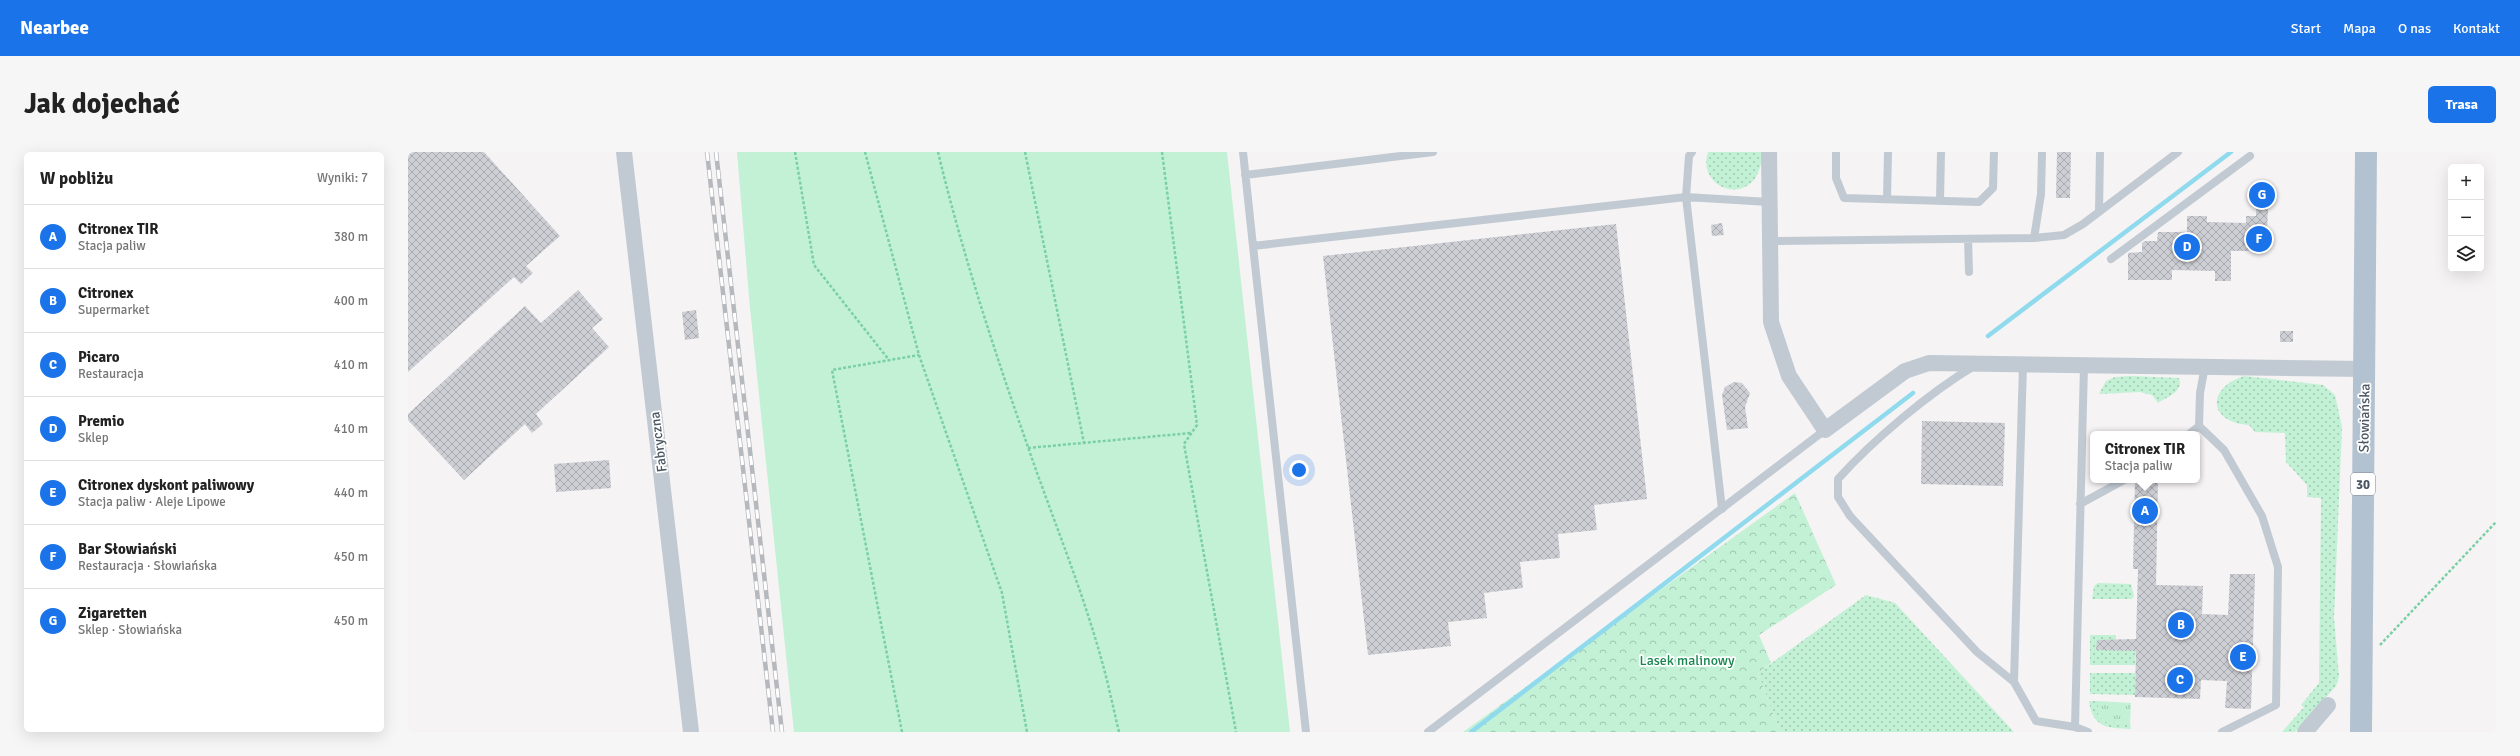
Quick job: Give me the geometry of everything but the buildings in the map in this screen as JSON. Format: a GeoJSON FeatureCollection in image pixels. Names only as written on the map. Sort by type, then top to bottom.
{"type":"FeatureCollection","features":[{"type":"Feature","properties":{"kind":"main road","name":"Słowiańska"},"geometry":{"type":"LineString","coordinates":[[2361,732],[2366,152]]}},
{"type":"Feature","properties":{"kind":"street","name":"Fabryczna"},"geometry":{"type":"LineString","coordinates":[[624,152],[691,732]]}},
{"type":"Feature","properties":{"kind":"street"},"geometry":{"type":"LineString","coordinates":[[1769,152],[1771,322],[1789,376],[1825,430],[1905,371],[1929,363],[1976,365],[2023,364],[2364,369]]}},
{"type":"Feature","properties":{"kind":"street"},"geometry":{"type":"LineString","coordinates":[[2305,732],[2328,705]]}},
{"type":"Feature","properties":{"kind":"lane"},"geometry":{"type":"LineString","coordinates":[[1243,152],[1306,732]]}},
{"type":"Feature","properties":{"kind":"lane"},"geometry":{"type":"LineString","coordinates":[[1245,175],[1433,152]]}},
{"type":"Feature","properties":{"kind":"lane"},"geometry":{"type":"LineString","coordinates":[[1692,152],[1689,156],[1686,196],[1722,509]]}},
{"type":"Feature","properties":{"kind":"lane"},"geometry":{"type":"LineString","coordinates":[[1836,152],[1836,178],[1844,198],[1979,202],[1993,188],[1994,152]]}},
{"type":"Feature","properties":{"kind":"lane"},"geometry":{"type":"LineString","coordinates":[[1888,152],[1888,199]]}},
{"type":"Feature","properties":{"kind":"lane"},"geometry":{"type":"LineString","coordinates":[[1940,201],[1941,152]]}},
{"type":"Feature","properties":{"kind":"lane"},"geometry":{"type":"LineString","coordinates":[[2034,238],[2041,194],[2042,152]]}},
{"type":"Feature","properties":{"kind":"lane"},"geometry":{"type":"LineString","coordinates":[[2099,212],[2100,152]]}},
{"type":"Feature","properties":{"kind":"lane"},"geometry":{"type":"LineString","coordinates":[[1770,241],[2034,238],[2064,234],[2099,212],[2178,152]]}},
{"type":"Feature","properties":{"kind":"lane"},"geometry":{"type":"LineString","coordinates":[[2111,259],[2250,156]]}},
{"type":"Feature","properties":{"kind":"lane"},"geometry":{"type":"LineString","coordinates":[[1253,246],[1686,196],[1769,202]]}},
{"type":"Feature","properties":{"kind":"lane"},"geometry":{"type":"LineString","coordinates":[[1968,239],[1969,272]]}},
{"type":"Feature","properties":{"kind":"lane"},"geometry":{"type":"LineString","coordinates":[[2014,682],[2023,364]]}},
{"type":"Feature","properties":{"kind":"lane"},"geometry":{"type":"LineString","coordinates":[[1976,365],[1950,381],[1857,459],[1838,479],[1838,497],[1850,516],[1977,652],[2014,682],[2036,721],[2075,727],[2088,732]]}},
{"type":"Feature","properties":{"kind":"lane"},"geometry":{"type":"LineString","coordinates":[[2075,727],[2084,365]]}},
{"type":"Feature","properties":{"kind":"lane"},"geometry":{"type":"LineString","coordinates":[[2205,366],[2200,393],[2199,426],[2224,450],[2262,516],[2278,567],[2276,705],[2222,732]]}},
{"type":"Feature","properties":{"kind":"lane"},"geometry":{"type":"LineString","coordinates":[[2193,431],[2199,426]]}},
{"type":"Feature","properties":{"kind":"lane"},"geometry":{"type":"LineString","coordinates":[[1428,732],[1825,430]]}},
{"type":"Feature","properties":{"kind":"lane"},"geometry":{"type":"LineString","coordinates":[[2080,504],[2118,483]]}},
{"type":"Feature","properties":{"kind":"path"},"geometry":{"type":"LineString","coordinates":[[795,152],[814,265],[889,360]]}},
{"type":"Feature","properties":{"kind":"path"},"geometry":{"type":"LineString","coordinates":[[865,152],[919,355],[1002,593],[1027,732]]}},
{"type":"Feature","properties":{"kind":"path"},"geometry":{"type":"LineString","coordinates":[[938,152],[955,223],[1028,448],[1099,651],[1119,732]]}},
{"type":"Feature","properties":{"kind":"path"},"geometry":{"type":"LineString","coordinates":[[1025,152],[1084,443]]}},
{"type":"Feature","properties":{"kind":"path"},"geometry":{"type":"LineString","coordinates":[[1162,152],[1197,425],[1184,444],[1236,732]]}},
{"type":"Feature","properties":{"kind":"path"},"geometry":{"type":"LineString","coordinates":[[902,732],[832,370],[919,355]]}},
{"type":"Feature","properties":{"kind":"path"},"geometry":{"type":"LineString","coordinates":[[1028,448],[1191,433]]}},
{"type":"Feature","properties":{"kind":"path"},"geometry":{"type":"LineString","coordinates":[[2362,645],[2379,646],[2496,522]]}},
{"type":"Feature","properties":{"kind":"green space"},"geometry":{"type":"Polygon","coordinates":[[[737,152],[1227,152],[1290,732],[794,732],[750,308],[737,152]]]}},
{"type":"Feature","properties":{"kind":"green space"},"geometry":{"type":"Polygon","coordinates":[[[1708,152],[1762,152],[1759,170],[1752,182],[1741,188],[1730,189],[1719,185],[1711,177],[1707,166],[1708,152]]]}},
{"type":"Feature","properties":{"kind":"green space"},"geometry":{"type":"Polygon","coordinates":[[[2130,376],[2179,378],[2180,383],[2174,394],[2158,403],[2152,395],[2140,392],[2099,394],[2106,381],[2115,377],[2130,376]]]}},
{"type":"Feature","properties":{"kind":"green space"},"geometry":{"type":"Polygon","coordinates":[[[2244,376],[2323,385],[2335,395],[2342,427],[2334,617],[2339,677],[2336,686],[2295,732],[2282,732],[2304,707],[2301,705],[2319,683],[2321,498],[2307,497],[2307,485],[2286,462],[2285,433],[2255,432],[2249,425],[2235,423],[2219,412],[2217,404],[2218,396],[2223,388],[2232,381],[2244,376]]]}},
{"type":"Feature","properties":{"kind":"green space","name":"Lasek malinowy"},"geometry":{"type":"Polygon","coordinates":[[[1795,493],[1836,585],[1759,635],[1771,663],[1758,673],[1780,732],[1463,732],[1795,493]]]}},
{"type":"Feature","properties":{"kind":"green space"},"geometry":{"type":"Polygon","coordinates":[[[2098,583],[2131,584],[2134,596],[2132,599],[2092,599],[2094,586],[2098,583]]]}},
{"type":"Feature","properties":{"kind":"green space"},"geometry":{"type":"Polygon","coordinates":[[[1866,595],[1895,603],[2014,732],[1780,732],[1758,673],[1866,595]]]}},
{"type":"Feature","properties":{"kind":"green space"},"geometry":{"type":"Polygon","coordinates":[[[2090,635],[2116,635],[2116,650],[2136,650],[2135,665],[2090,665],[2090,635]]]}},
{"type":"Feature","properties":{"kind":"green space"},"geometry":{"type":"Polygon","coordinates":[[[2090,673],[2135,673],[2135,695],[2090,694],[2090,673]]]}},
{"type":"Feature","properties":{"kind":"green space"},"geometry":{"type":"Polygon","coordinates":[[[2089,701],[2098,701],[2098,714],[2105,722],[2130,723],[2131,729],[2102,725],[2094,717],[2089,701]]]}},
{"type":"Feature","properties":{"kind":"green space"},"geometry":{"type":"Polygon","coordinates":[[[2098,701],[2131,703],[2130,723],[2105,722],[2098,714],[2098,701]]]}},
{"type":"Feature","properties":{"kind":"waterway"},"geometry":{"type":"LineString","coordinates":[[1988,336],[2231,152]]}},
{"type":"Feature","properties":{"kind":"waterway"},"geometry":{"type":"LineString","coordinates":[[1471,732],[1913,393]]}},
{"type":"Feature","properties":{"kind":"railway"},"geometry":{"type":"LineString","coordinates":[[707,152],[773,732]]}},
{"type":"Feature","properties":{"kind":"railway"},"geometry":{"type":"LineString","coordinates":[[716,152],[782,732]]}},
{"type":"Feature","properties":{"kind":"place","name":"Zigaretten"},"geometry":{"type":"Point","coordinates":[2262,195]}},
{"type":"Feature","properties":{"kind":"place","name":"Bar Słowiański"},"geometry":{"type":"Point","coordinates":[2259,239]}},
{"type":"Feature","properties":{"kind":"place","name":"Premio"},"geometry":{"type":"Point","coordinates":[2187,247]}},
{"type":"Feature","properties":{"kind":"place","name":"Citronex TIR"},"geometry":{"type":"Point","coordinates":[2145,511]}},
{"type":"Feature","properties":{"kind":"place","name":"Citronex"},"geometry":{"type":"Point","coordinates":[2181,625]}},
{"type":"Feature","properties":{"kind":"place","name":"Citronex dyskont paliwowy"},"geometry":{"type":"Point","coordinates":[2243,657]}},
{"type":"Feature","properties":{"kind":"place","name":"Picaro"},"geometry":{"type":"Point","coordinates":[2180,680]}}]}
